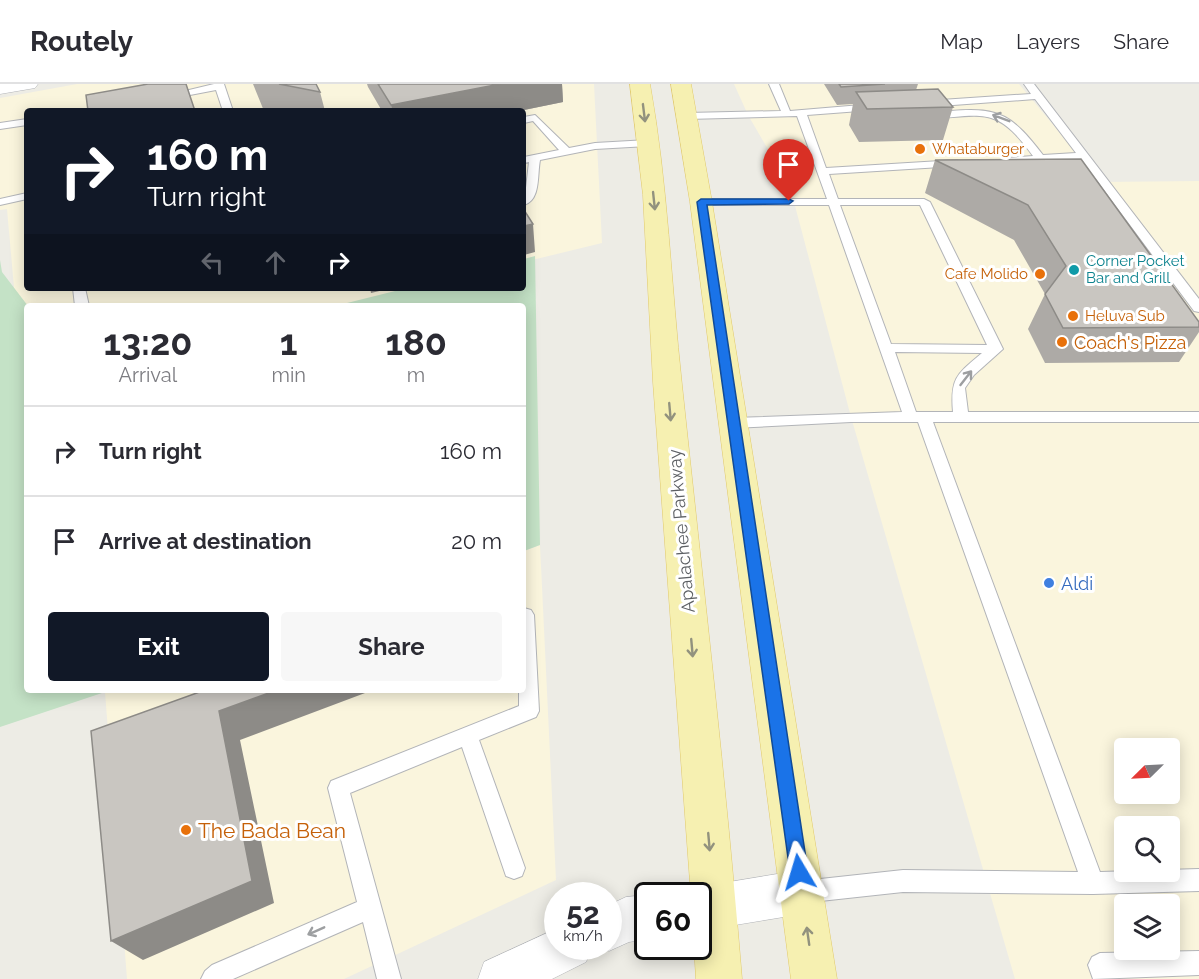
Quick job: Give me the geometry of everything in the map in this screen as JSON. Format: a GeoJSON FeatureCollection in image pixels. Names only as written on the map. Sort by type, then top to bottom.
{"type":"FeatureCollection","features":[{"type":"Feature","properties":{"kind":"main road","name":"Apalachee Parkway"},"geometry":{"type":"LineString","coordinates":[[640,84],[648,143],[705,882]]}},
{"type":"Feature","properties":{"kind":"main road"},"geometry":{"type":"LineString","coordinates":[[681,84],[701,202],[814,979]]}},
{"type":"Feature","properties":{"kind":"main road","name":"Apalachee Parkway"},"geometry":{"type":"LineString","coordinates":[[712,938],[719,979]]}},
{"type":"Feature","properties":{"kind":"street"},"geometry":{"type":"LineString","coordinates":[[0,88],[28,84]]}},
{"type":"Feature","properties":{"kind":"street"},"geometry":{"type":"LineString","coordinates":[[712,907],[801,892]]}},
{"type":"Feature","properties":{"kind":"street"},"geometry":{"type":"LineString","coordinates":[[501,979],[544,958]]}},
{"type":"Feature","properties":{"kind":"lane"},"geometry":{"type":"LineString","coordinates":[[774,84],[788,114]]}},
{"type":"Feature","properties":{"kind":"lane"},"geometry":{"type":"LineString","coordinates":[[1029,84],[1199,308]]}},
{"type":"Feature","properties":{"kind":"lane"},"geometry":{"type":"LineString","coordinates":[[153,99],[220,85],[227,108]]}},
{"type":"Feature","properties":{"kind":"lane"},"geometry":{"type":"LineString","coordinates":[[920,104],[1039,96]]}},
{"type":"Feature","properties":{"kind":"lane"},"geometry":{"type":"LineString","coordinates":[[803,118],[884,107]]}},
{"type":"Feature","properties":{"kind":"lane"},"geometry":{"type":"LineString","coordinates":[[917,117],[985,113],[999,116],[1009,120],[1041,159]]}},
{"type":"Feature","properties":{"kind":"lane"},"geometry":{"type":"LineString","coordinates":[[687,116],[788,114],[803,118],[861,120]]}},
{"type":"Feature","properties":{"kind":"lane"},"geometry":{"type":"LineString","coordinates":[[526,119],[535,117],[567,152]]}},
{"type":"Feature","properties":{"kind":"lane"},"geometry":{"type":"LineString","coordinates":[[803,118],[835,201],[886,348],[917,417],[1093,883]]}},
{"type":"Feature","properties":{"kind":"lane"},"geometry":{"type":"LineString","coordinates":[[2,126],[24,122]]}},
{"type":"Feature","properties":{"kind":"lane"},"geometry":{"type":"LineString","coordinates":[[526,200],[533,188],[529,159],[595,146],[648,143]]}},
{"type":"Feature","properties":{"kind":"lane"},"geometry":{"type":"LineString","coordinates":[[995,161],[1085,156]]}},
{"type":"Feature","properties":{"kind":"lane"},"geometry":{"type":"LineString","coordinates":[[823,171],[972,162]]}},
{"type":"Feature","properties":{"kind":"lane"},"geometry":{"type":"LineString","coordinates":[[0,202],[24,197]]}},
{"type":"Feature","properties":{"kind":"lane"},"geometry":{"type":"LineString","coordinates":[[701,202],[924,202],[996,349]]}},
{"type":"Feature","properties":{"kind":"lane"},"geometry":{"type":"LineString","coordinates":[[886,348],[996,349]]}},
{"type":"Feature","properties":{"kind":"lane"},"geometry":{"type":"LineString","coordinates":[[961,417],[958,388],[969,372],[996,349]]}},
{"type":"Feature","properties":{"kind":"lane"},"geometry":{"type":"LineString","coordinates":[[733,423],[917,417],[1198,418]]}},
{"type":"Feature","properties":{"kind":"lane"},"geometry":{"type":"LineString","coordinates":[[389,979],[338,788],[529,711],[526,639]]}},
{"type":"Feature","properties":{"kind":"lane"},"geometry":{"type":"LineString","coordinates":[[468,736],[514,868]]}},
{"type":"Feature","properties":{"kind":"lane"},"geometry":{"type":"LineString","coordinates":[[801,892],[903,881],[1093,883],[1199,880]]}},
{"type":"Feature","properties":{"kind":"lane"},"geometry":{"type":"LineString","coordinates":[[213,979],[220,973],[369,908]]}},
{"type":"Feature","properties":{"kind":"lane"},"geometry":{"type":"LineString","coordinates":[[1105,979],[1100,965],[1199,963]]}},
{"type":"Feature","properties":{"kind":"shaded area"},"geometry":{"type":"Polygon","coordinates":[[[77,84],[594,84],[602,243],[526,262],[526,108],[24,108],[24,291],[404,291],[354,303],[24,303],[24,310],[17,321],[7,209],[0,210],[0,98],[77,84]]]}},
{"type":"Feature","properties":{"kind":"shaded area"},"geometry":{"type":"Polygon","coordinates":[[[734,84],[1019,84],[1101,182],[1199,181],[1199,979],[1015,979],[851,417],[790,187],[748,115],[734,84]]]}},
{"type":"Feature","properties":{"kind":"shaded area"},"geometry":{"type":"Polygon","coordinates":[[[540,545],[556,880],[544,882],[544,886],[344,979],[127,979],[105,693],[526,693],[526,550],[540,545]]]}},
{"type":"Feature","properties":{"kind":"green space"},"geometry":{"type":"Polygon","coordinates":[[[535,256],[540,545],[526,550],[526,303],[347,303],[395,291],[526,291],[526,258],[535,256]]]}},
{"type":"Feature","properties":{"kind":"green space"},"geometry":{"type":"Polygon","coordinates":[[[0,260],[2,272],[26,303],[24,693],[102,693],[0,727],[0,260]]]}},
{"type":"Feature","properties":{"kind":"building"},"geometry":{"type":"Polygon","coordinates":[[[148,84],[186,84],[194,108],[88,108],[86,95],[148,84]]]}},
{"type":"Feature","properties":{"kind":"building"},"geometry":{"type":"Polygon","coordinates":[[[279,84],[316,84],[320,92],[279,84]]]}},
{"type":"Feature","properties":{"kind":"building"},"geometry":{"type":"Polygon","coordinates":[[[378,84],[500,84],[391,105],[378,84]]]}},
{"type":"Feature","properties":{"kind":"building"},"geometry":{"type":"Polygon","coordinates":[[[839,84],[885,84],[841,87],[839,84]]]}},
{"type":"Feature","properties":{"kind":"building"},"geometry":{"type":"Polygon","coordinates":[[[938,89],[953,107],[867,109],[856,92],[938,89]]]}},
{"type":"Feature","properties":{"kind":"building"},"geometry":{"type":"Polygon","coordinates":[[[1081,159],[1199,322],[1199,327],[1063,328],[1045,294],[1066,266],[1028,205],[935,160],[1081,159]]]}},
{"type":"Feature","properties":{"kind":"building"},"geometry":{"type":"Polygon","coordinates":[[[526,213],[533,224],[526,226],[526,213]]]}},
{"type":"Feature","properties":{"kind":"building"},"geometry":{"type":"Polygon","coordinates":[[[197,693],[269,693],[219,711],[252,881],[111,941],[91,731],[197,693]]]}},
{"type":"Feature","properties":{"kind":"place","name":"Whataburger"},"geometry":{"type":"Point","coordinates":[920,149]}},
{"type":"Feature","properties":{"kind":"place","name":"Corner Pocket Bar and Grill"},"geometry":{"type":"Point","coordinates":[1074,270]}},
{"type":"Feature","properties":{"kind":"place","name":"Cafe Molido"},"geometry":{"type":"Point","coordinates":[1040,274]}},
{"type":"Feature","properties":{"kind":"place","name":"Heluva Sub"},"geometry":{"type":"Point","coordinates":[1073,316]}},
{"type":"Feature","properties":{"kind":"place","name":"Coach's Pizza"},"geometry":{"type":"Point","coordinates":[1062,342]}},
{"type":"Feature","properties":{"kind":"place","name":"Aldi"},"geometry":{"type":"Point","coordinates":[1049,583]}},
{"type":"Feature","properties":{"kind":"place","name":"The Bada Bean"},"geometry":{"type":"Point","coordinates":[186,830]}},
{"type":"Feature","properties":{"kind":"route"},"geometry":{"type":"LineString","coordinates":[[789,201],[701,202],[799,872]]}}]}
